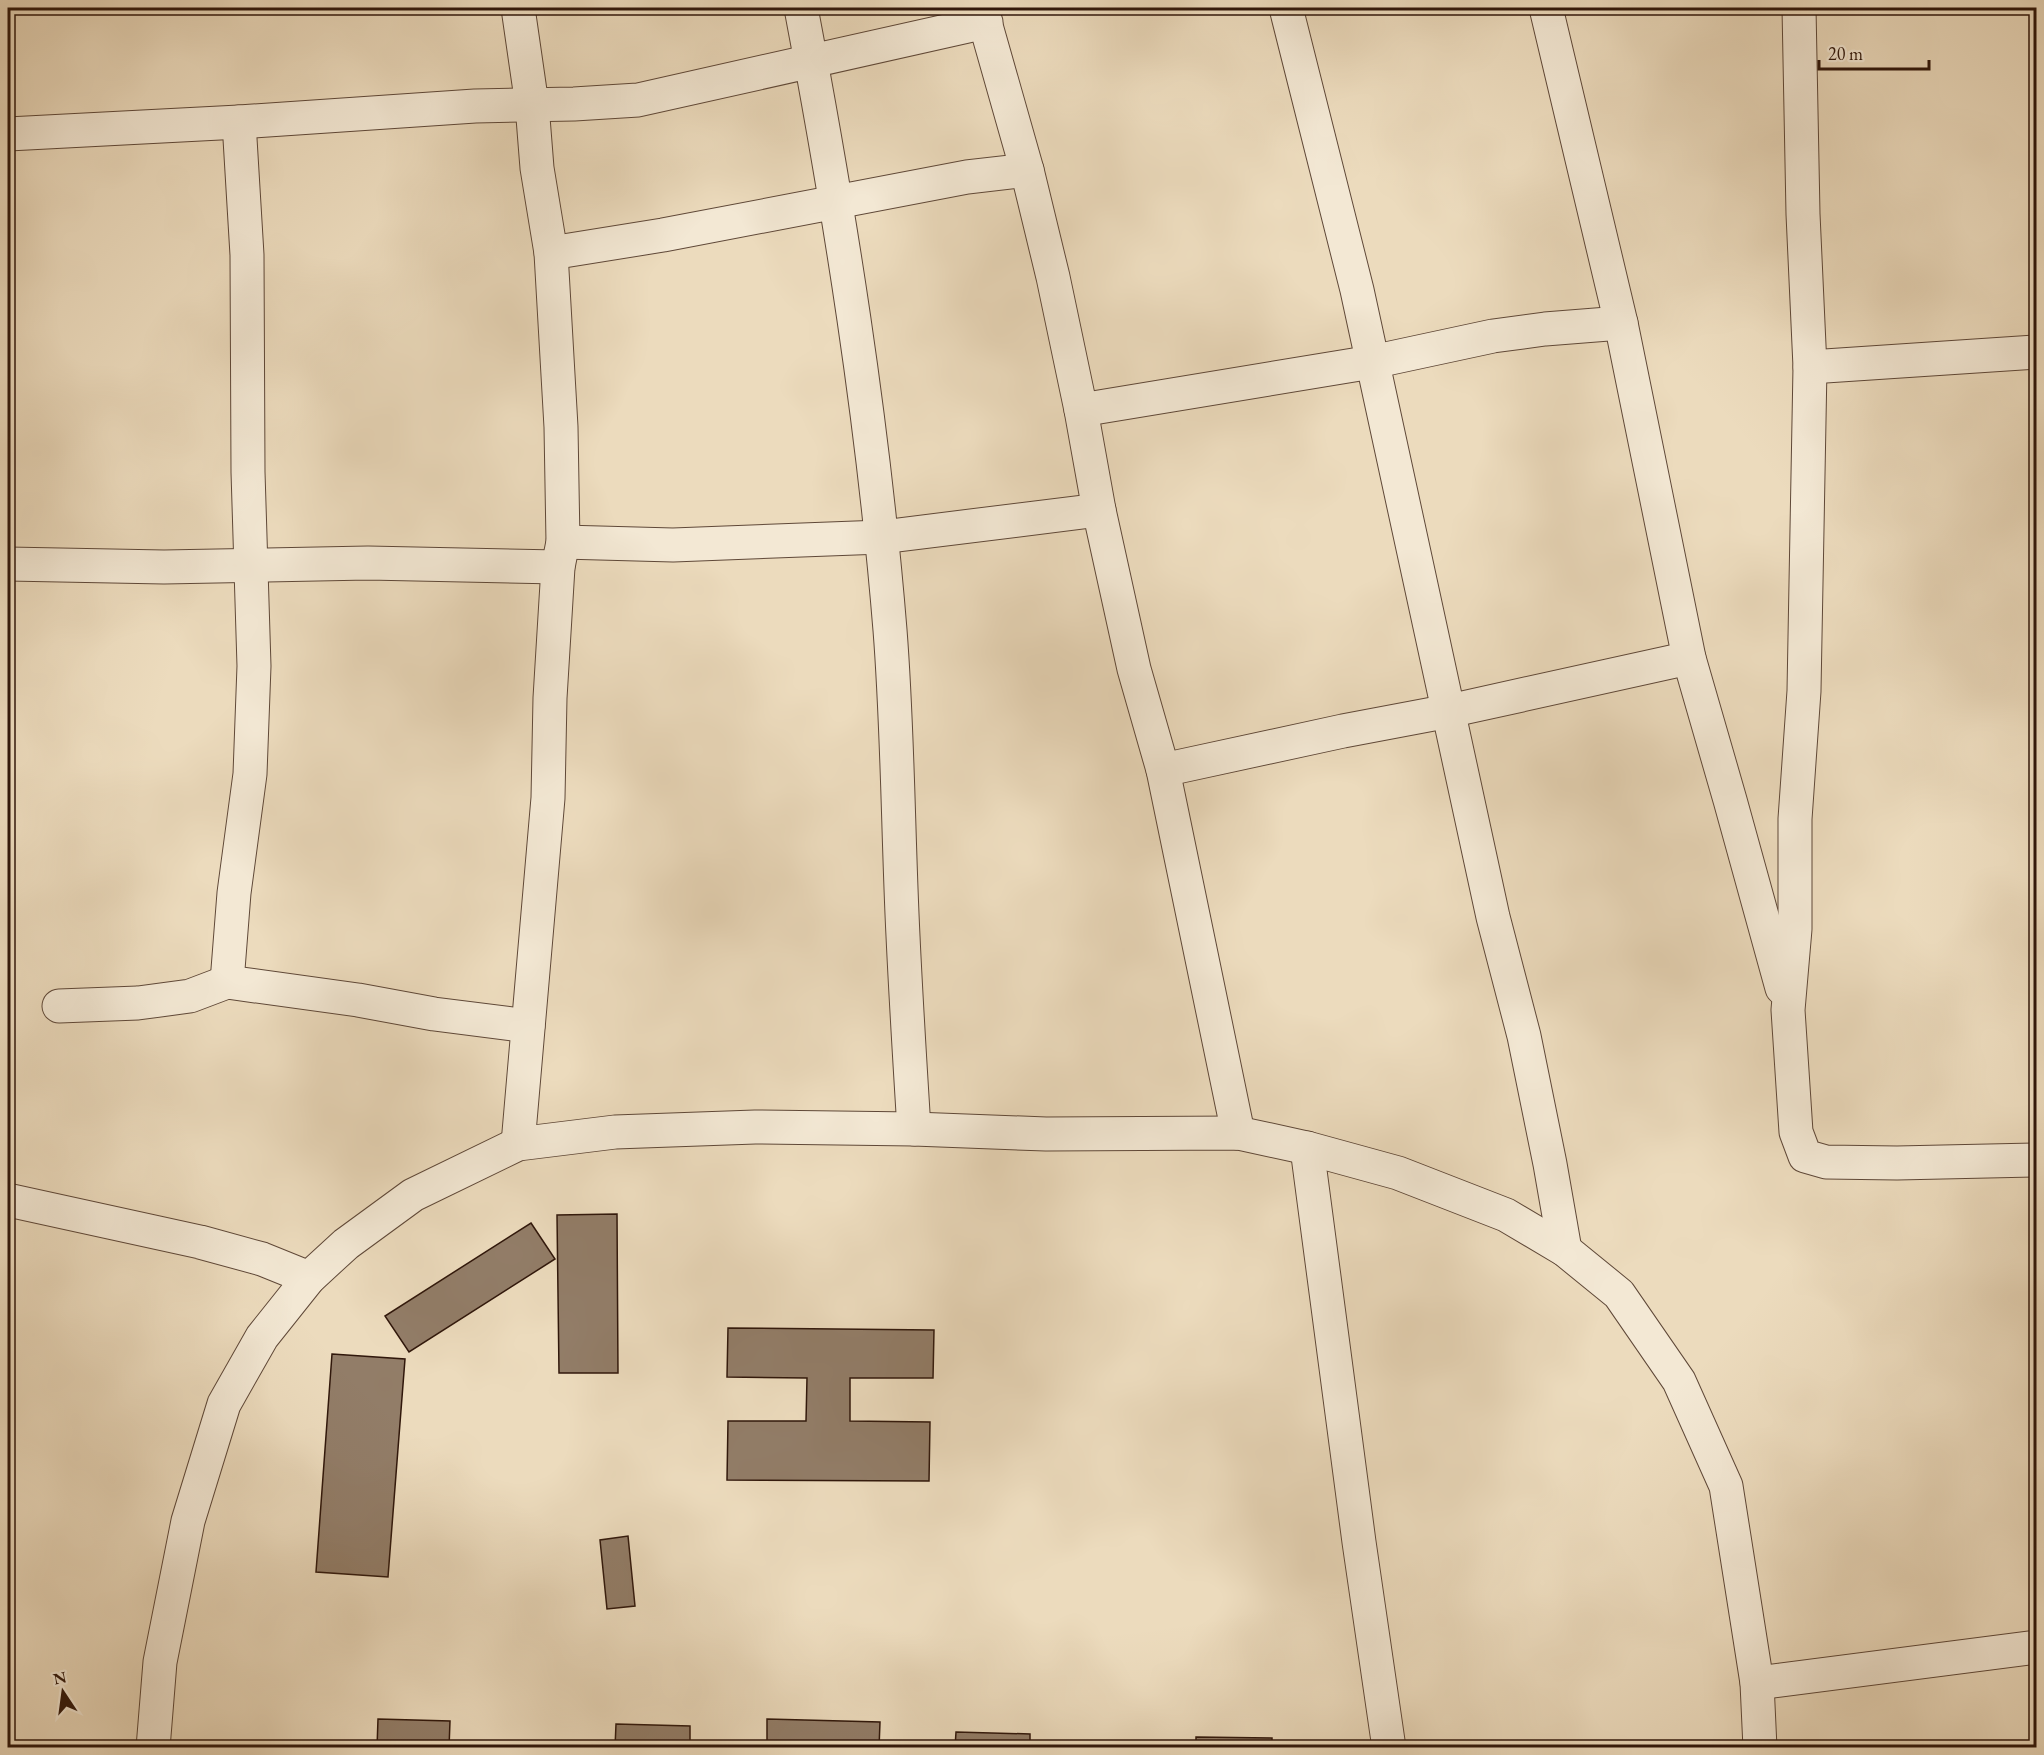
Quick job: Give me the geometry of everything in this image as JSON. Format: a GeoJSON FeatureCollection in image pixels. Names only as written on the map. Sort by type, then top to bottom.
{"type":"FeatureCollection","features":[{"type":"Feature","properties":{"kind":"street"},"geometry":{"type":"LineString","coordinates":[[518,8],[532,105],[537,168],[550,253],[561,427],[560,555],[550,698],[548,798],[518,1144]]}},
{"type":"Feature","properties":{"kind":"street"},"geometry":{"type":"LineString","coordinates":[[801,8],[837,202],[872,448],[882,537],[890,634],[914,1129]]}},
{"type":"Feature","properties":{"kind":"street"},"geometry":{"type":"LineString","coordinates":[[1286,8],[1357,290],[1493,917],[1524,1036],[1565,1250]]}},
{"type":"Feature","properties":{"kind":"street"},"geometry":{"type":"LineString","coordinates":[[1546,8],[1621,323],[1689,658],[1788,1010]]}},
{"type":"Feature","properties":{"kind":"street"},"geometry":{"type":"LineString","coordinates":[[1799,8],[1803,214],[1810,367],[1804,691],[1795,819],[1795,929],[1788,1010],[1796,1132],[1805,1156],[1826,1162],[2037,1160]]}},
{"type":"Feature","properties":{"kind":"street"},"geometry":{"type":"LineString","coordinates":[[8,134],[475,106],[638,100],[721,83],[983,15],[1028,170],[1053,277],[1099,510],[1134,669],[1163,770],[1238,1133]]}},
{"type":"Feature","properties":{"kind":"street"},"geometry":{"type":"LineString","coordinates":[[227,982],[234,893],[250,774],[254,666],[248,472],[247,255],[238,122]]}},
{"type":"Feature","properties":{"kind":"street"},"geometry":{"type":"LineString","coordinates":[[550,253],[663,235],[967,177],[1028,170]]}},
{"type":"Feature","properties":{"kind":"street"},"geometry":{"type":"LineString","coordinates":[[1081,410],[1372,362],[1493,336],[1621,323]]}},
{"type":"Feature","properties":{"kind":"street"},"geometry":{"type":"LineString","coordinates":[[1810,367],[2037,352]]}},
{"type":"Feature","properties":{"kind":"street"},"geometry":{"type":"LineString","coordinates":[[8,564],[164,567],[368,563],[560,555],[673,545],[882,537],[1099,510]]}},
{"type":"Feature","properties":{"kind":"street"},"geometry":{"type":"LineString","coordinates":[[1163,770],[1343,731],[1449,711],[1689,658]]}},
{"type":"Feature","properties":{"kind":"street"},"geometry":{"type":"LineString","coordinates":[[59,1006],[138,1003],[190,996],[227,982],[528,1026]]}},
{"type":"Feature","properties":{"kind":"street"},"geometry":{"type":"LineString","coordinates":[[153,1748],[160,1662],[188,1521],[224,1404],[262,1337],[309,1278],[346,1244],[413,1195],[518,1144],[615,1132],[755,1127],[914,1129],[1046,1134],[1238,1133],[1307,1148],[1398,1173],[1506,1215],[1565,1250],[1619,1294],[1679,1381],[1726,1486],[1757,1683],[1760,1748]]}},
{"type":"Feature","properties":{"kind":"street"},"geometry":{"type":"LineString","coordinates":[[1307,1148],[1359,1542],[1389,1748]]}},
{"type":"Feature","properties":{"kind":"street"},"geometry":{"type":"LineString","coordinates":[[8,1200],[200,1242],[262,1259],[309,1278]]}},
{"type":"Feature","properties":{"kind":"street"},"geometry":{"type":"LineString","coordinates":[[1757,1683],[2037,1647]]}},
{"type":"Feature","properties":{"kind":"building"},"geometry":{"type":"Polygon","coordinates":[[[617,1214],[618,1373],[559,1373],[557,1215],[617,1214]]]}},
{"type":"Feature","properties":{"kind":"building"},"geometry":{"type":"Polygon","coordinates":[[[531,1223],[555,1259],[409,1352],[385,1316],[531,1223]]]}},
{"type":"Feature","properties":{"kind":"building"},"geometry":{"type":"Polygon","coordinates":[[[728,1328],[934,1330],[933,1378],[850,1378],[850,1421],[930,1422],[929,1481],[727,1480],[728,1421],[806,1421],[807,1378],[727,1377],[728,1328]]]}},
{"type":"Feature","properties":{"kind":"building"},"geometry":{"type":"Polygon","coordinates":[[[332,1354],[405,1359],[388,1577],[316,1572],[332,1354]]]}},
{"type":"Feature","properties":{"kind":"building"},"geometry":{"type":"Polygon","coordinates":[[[628,1536],[635,1606],[607,1609],[600,1540],[628,1536]]]}},
{"type":"Feature","properties":{"kind":"building"},"geometry":{"type":"Polygon","coordinates":[[[378,1719],[450,1721],[449,1748],[377,1748],[378,1719]]]}},
{"type":"Feature","properties":{"kind":"building"},"geometry":{"type":"Polygon","coordinates":[[[767,1719],[880,1722],[879,1748],[767,1748],[767,1719]]]}},
{"type":"Feature","properties":{"kind":"building"},"geometry":{"type":"Polygon","coordinates":[[[616,1724],[690,1726],[690,1748],[615,1748],[616,1724]]]}},
{"type":"Feature","properties":{"kind":"building"},"geometry":{"type":"Polygon","coordinates":[[[956,1732],[1030,1734],[1030,1748],[955,1748],[956,1732]]]}},
{"type":"Feature","properties":{"kind":"building"},"geometry":{"type":"Polygon","coordinates":[[[1196,1737],[1272,1738],[1272,1748],[1196,1748],[1196,1737]]]}}]}
